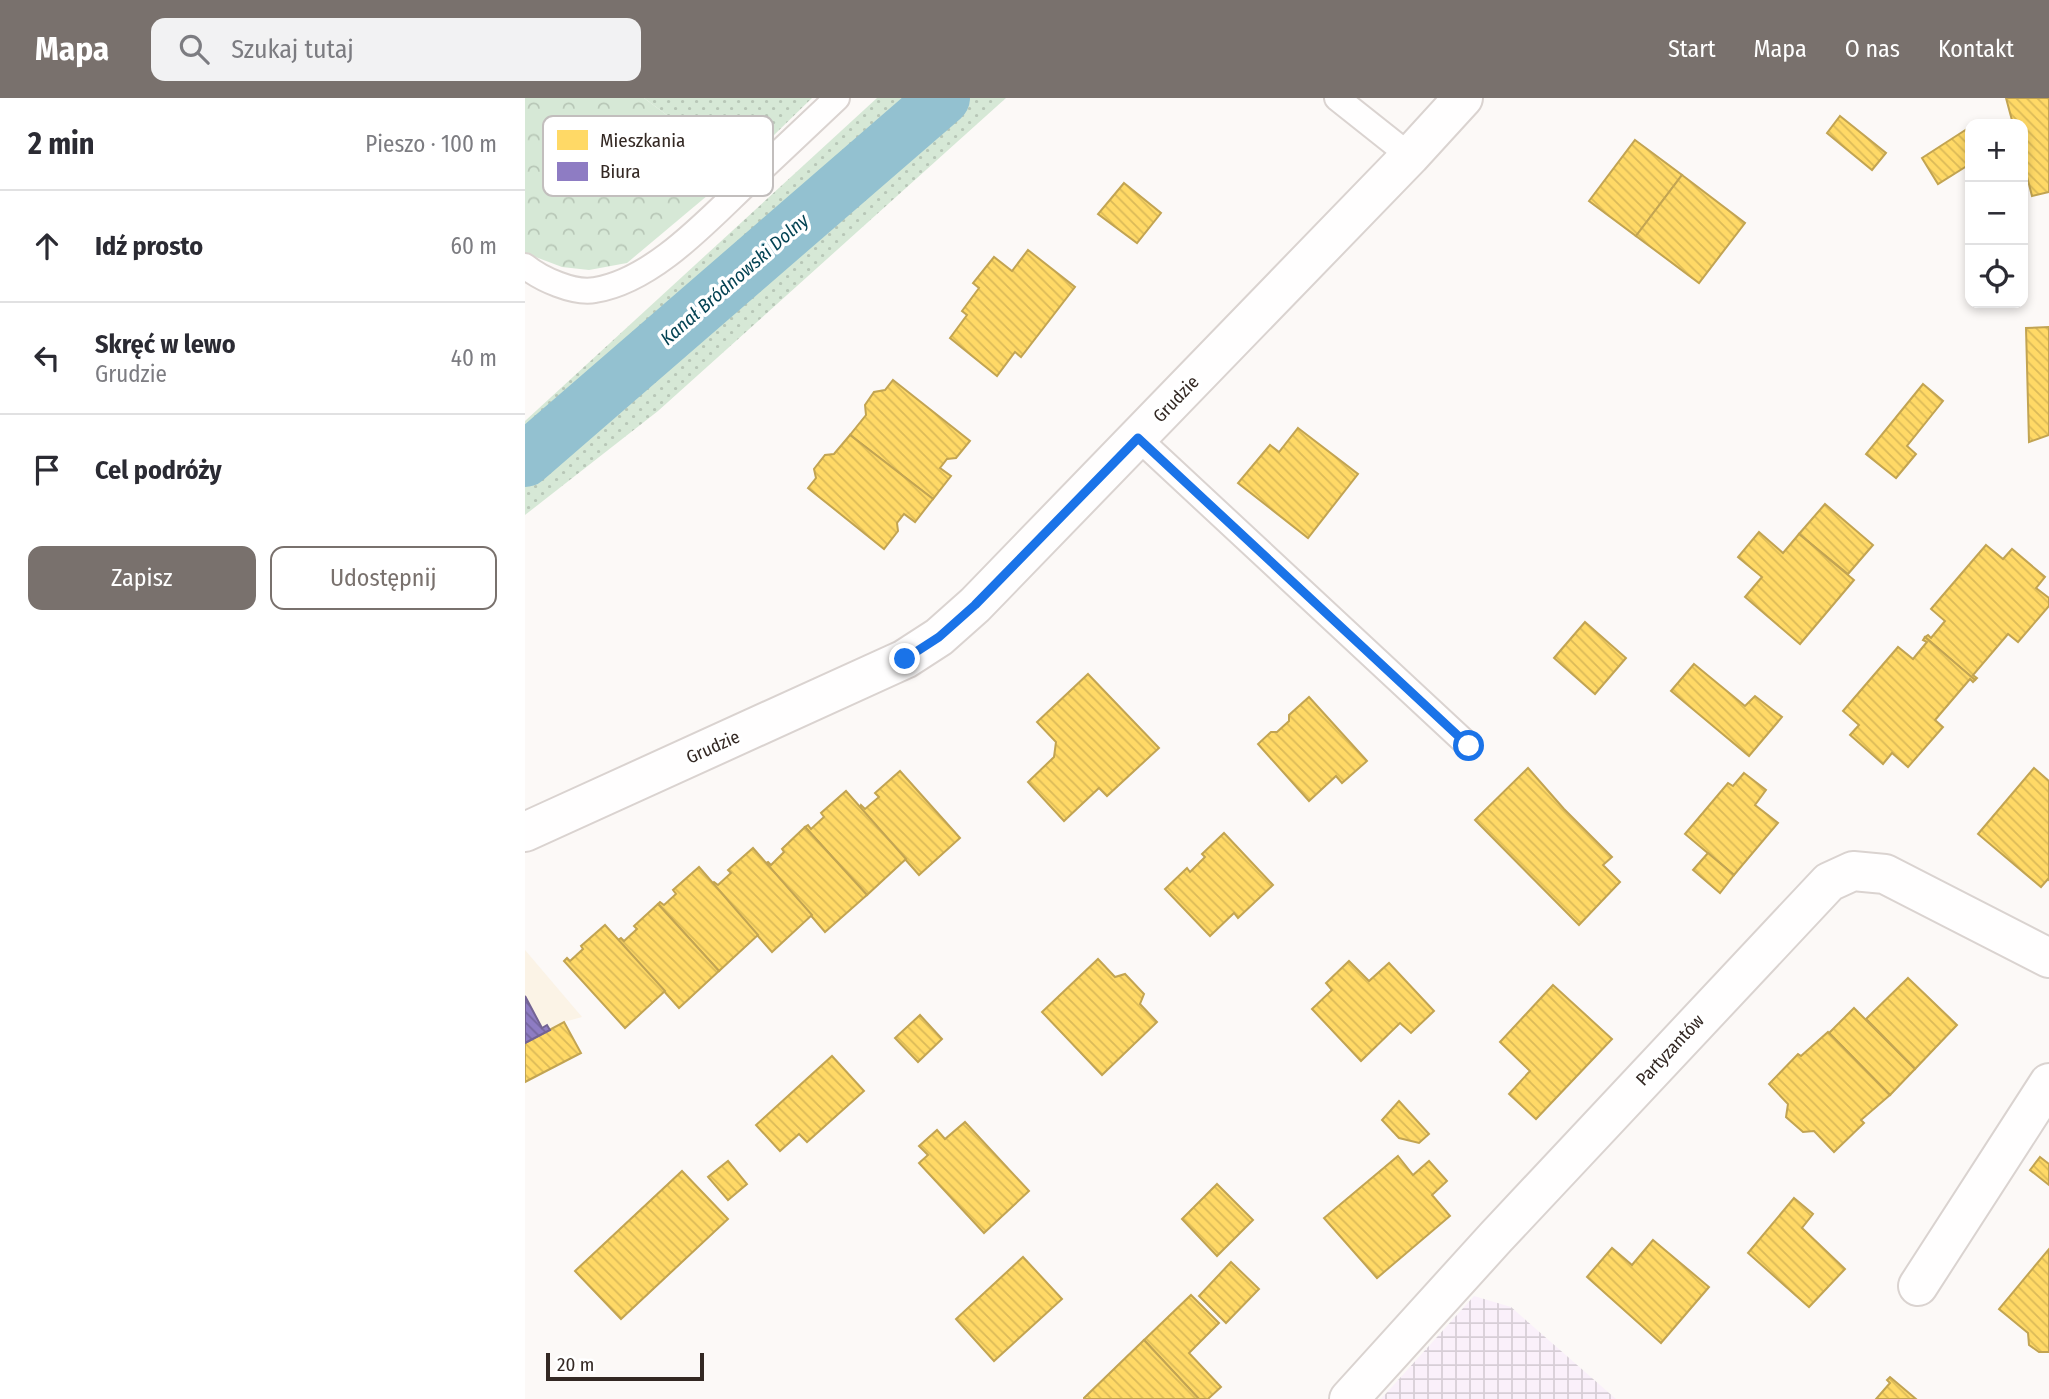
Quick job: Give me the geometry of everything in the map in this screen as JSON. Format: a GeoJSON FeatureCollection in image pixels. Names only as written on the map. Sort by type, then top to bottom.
{"type":"FeatureCollection","features":[{"type":"Feature","properties":{"kind":"street","name":"Grudzie"},"geometry":{"type":"LineString","coordinates":[[525,832],[905,659],[939,637],[975,605],[1138,438],[1463,98]]}},
{"type":"Feature","properties":{"kind":"street","name":"Partyzantów"},"geometry":{"type":"LineString","coordinates":[[1349,1399],[1496,1237],[1829,882],[1853,871],[1885,874],[2049,958]]}},
{"type":"Feature","properties":{"kind":"street"},"geometry":{"type":"LineString","coordinates":[[1918,1286],[2049,1083]]}},
{"type":"Feature","properties":{"kind":"lane"},"geometry":{"type":"LineString","coordinates":[[773,159],[837,98]]}},
{"type":"Feature","properties":{"kind":"lane"},"geometry":{"type":"LineString","coordinates":[[1337,98],[1410,156]]}},
{"type":"Feature","properties":{"kind":"lane"},"geometry":{"type":"LineString","coordinates":[[525,266],[573,289],[594,291],[629,279],[680,247],[734,196]]}},
{"type":"Feature","properties":{"kind":"lane"},"geometry":{"type":"LineString","coordinates":[[1138,438],[1469,746]]}},
{"type":"Feature","properties":{"kind":"shaded area"},"geometry":{"type":"Polygon","coordinates":[[[525,950],[582,1017],[564,1022],[525,1043],[525,950]]]}},
{"type":"Feature","properties":{"kind":"shaded area"},"geometry":{"type":"Polygon","coordinates":[[[1474,1296],[1511,1307],[1616,1399],[1381,1399],[1474,1296]]]}},
{"type":"Feature","properties":{"kind":"green space"},"geometry":{"type":"Polygon","coordinates":[[[525,98],[644,98],[668,116],[543,116],[543,196],[707,196],[627,263],[589,270],[562,267],[525,253],[525,98]]]}},
{"type":"Feature","properties":{"kind":"green space"},"geometry":{"type":"Polygon","coordinates":[[[644,98],[812,98],[773,136],[773,116],[668,116],[644,98]]]}},
{"type":"Feature","properties":{"kind":"green space"},"geometry":{"type":"Polygon","coordinates":[[[877,98],[1006,98],[658,411],[525,515],[525,421],[877,98]]]}},
{"type":"Feature","properties":{"kind":"building: Mieszkania"},"geometry":{"type":"Polygon","coordinates":[[[2006,98],[2049,98],[2049,192],[2032,196],[2028,180],[2028,119],[2012,119],[2006,98]]]}},
{"type":"Feature","properties":{"kind":"building: Mieszkania"},"geometry":{"type":"Polygon","coordinates":[[[1840,116],[1886,153],[1872,170],[1827,133],[1840,116]]]}},
{"type":"Feature","properties":{"kind":"building: Mieszkania"},"geometry":{"type":"Polygon","coordinates":[[[1965,130],[1965,167],[1938,184],[1922,158],[1965,130]]]}},
{"type":"Feature","properties":{"kind":"building: Mieszkania"},"geometry":{"type":"Polygon","coordinates":[[[1635,140],[1682,175],[1636,236],[1589,201],[1635,140]]]}},
{"type":"Feature","properties":{"kind":"building: Mieszkania"},"geometry":{"type":"Polygon","coordinates":[[[1682,175],[1745,223],[1699,283],[1636,236],[1682,175]]]}},
{"type":"Feature","properties":{"kind":"building: Mieszkania"},"geometry":{"type":"Polygon","coordinates":[[[1124,183],[1161,213],[1137,243],[1098,214],[1124,183]]]}},
{"type":"Feature","properties":{"kind":"building: Mieszkania"},"geometry":{"type":"Polygon","coordinates":[[[1028,250],[1075,287],[1021,357],[1015,352],[997,376],[950,338],[967,315],[962,311],[979,288],[973,283],[994,257],[1012,271],[1028,250]]]}},
{"type":"Feature","properties":{"kind":"building: Mieszkania"},"geometry":{"type":"Polygon","coordinates":[[[2049,327],[2049,435],[2029,442],[2026,328],[2049,327]]]}},
{"type":"Feature","properties":{"kind":"building: Mieszkania"},"geometry":{"type":"Polygon","coordinates":[[[893,380],[970,441],[956,458],[947,459],[940,468],[951,476],[933,499],[850,435],[866,415],[865,405],[874,392],[885,390],[893,380]]]}},
{"type":"Feature","properties":{"kind":"building: Mieszkania"},"geometry":{"type":"Polygon","coordinates":[[[1923,384],[1943,401],[1907,446],[1916,454],[1896,478],[1866,454],[1923,384]]]}},
{"type":"Feature","properties":{"kind":"building: Mieszkania"},"geometry":{"type":"Polygon","coordinates":[[[1298,428],[1358,474],[1308,538],[1238,483],[1270,445],[1279,452],[1298,428]]]}},
{"type":"Feature","properties":{"kind":"building: Mieszkania"},"geometry":{"type":"Polygon","coordinates":[[[850,435],[933,499],[915,522],[904,514],[897,523],[898,531],[884,549],[808,488],[816,478],[814,469],[825,455],[834,454],[850,435]]]}},
{"type":"Feature","properties":{"kind":"building: Mieszkania"},"geometry":{"type":"Polygon","coordinates":[[[1825,504],[1873,545],[1848,574],[1799,534],[1825,504]]]}},
{"type":"Feature","properties":{"kind":"building: Mieszkania"},"geometry":{"type":"Polygon","coordinates":[[[1759,532],[1783,553],[1799,534],[1854,580],[1800,644],[1745,597],[1762,577],[1738,557],[1759,532]]]}},
{"type":"Feature","properties":{"kind":"building: Mieszkania"},"geometry":{"type":"Polygon","coordinates":[[[1986,545],[2003,559],[2012,549],[2045,577],[2036,588],[2049,598],[2049,606],[2018,642],[2008,634],[1973,675],[1977,678],[1975,680],[1925,637],[1928,635],[1931,638],[1945,621],[1931,609],[1986,545]]]}},
{"type":"Feature","properties":{"kind":"building: Mieszkania"},"geometry":{"type":"Polygon","coordinates":[[[1585,622],[1626,658],[1595,694],[1554,658],[1585,622]]]}},
{"type":"Feature","properties":{"kind":"building: Mieszkania"},"geometry":{"type":"Polygon","coordinates":[[[1925,637],[1975,680],[1973,682],[1970,679],[1935,720],[1943,727],[1908,767],[1892,753],[1883,764],[1850,735],[1859,725],[1843,711],[1898,647],[1913,659],[1927,642],[1923,640],[1925,637]]]}},
{"type":"Feature","properties":{"kind":"building: Mieszkania"},"geometry":{"type":"Polygon","coordinates":[[[1694,664],[1745,706],[1755,696],[1782,717],[1749,756],[1671,691],[1694,664]]]}},
{"type":"Feature","properties":{"kind":"building: Mieszkania"},"geometry":{"type":"Polygon","coordinates":[[[1088,674],[1159,748],[1107,796],[1099,788],[1064,821],[1028,782],[1054,757],[1056,742],[1037,722],[1088,674]]]}},
{"type":"Feature","properties":{"kind":"building: Mieszkania"},"geometry":{"type":"Polygon","coordinates":[[[1309,697],[1367,761],[1342,783],[1336,776],[1309,801],[1258,744],[1289,721],[1289,715],[1309,697]]]}},
{"type":"Feature","properties":{"kind":"building: Mieszkania"},"geometry":{"type":"Polygon","coordinates":[[[1528,768],[1612,857],[1603,865],[1620,882],[1579,925],[1475,820],[1528,768]]]}},
{"type":"Feature","properties":{"kind":"building: Mieszkania"},"geometry":{"type":"Polygon","coordinates":[[[2034,768],[2049,781],[2049,880],[2041,887],[1978,834],[2034,768]]]}},
{"type":"Feature","properties":{"kind":"building: Mieszkania"},"geometry":{"type":"Polygon","coordinates":[[[900,771],[960,838],[919,875],[860,808],[861,805],[865,809],[879,797],[875,793],[900,771]]]}},
{"type":"Feature","properties":{"kind":"building: Mieszkania"},"geometry":{"type":"Polygon","coordinates":[[[1744,773],[1766,790],[1755,805],[1778,823],[1734,875],[1685,834],[1728,783],[1733,786],[1744,773]]]}},
{"type":"Feature","properties":{"kind":"building: Mieszkania"},"geometry":{"type":"Polygon","coordinates":[[[846,791],[906,859],[867,895],[805,827],[808,825],[811,829],[824,817],[821,813],[846,791]]]}},
{"type":"Feature","properties":{"kind":"building: Mieszkania"},"geometry":{"type":"Polygon","coordinates":[[[805,827],[867,895],[825,932],[766,863],[771,865],[784,852],[782,849],[805,827]]]}},
{"type":"Feature","properties":{"kind":"building: Mieszkania"},"geometry":{"type":"Polygon","coordinates":[[[1224,833],[1273,885],[1238,918],[1234,913],[1210,936],[1165,889],[1187,868],[1190,872],[1205,857],[1202,854],[1224,833]]]}},
{"type":"Feature","properties":{"kind":"building: Mieszkania"},"geometry":{"type":"Polygon","coordinates":[[[753,848],[812,915],[772,952],[712,884],[714,882],[718,885],[731,873],[728,870],[753,848]]]}},
{"type":"Feature","properties":{"kind":"building: Mieszkania"},"geometry":{"type":"Polygon","coordinates":[[[1708,853],[1734,875],[1720,893],[1693,870],[1708,853]]]}},
{"type":"Feature","properties":{"kind":"building: Mieszkania"},"geometry":{"type":"Polygon","coordinates":[[[699,867],[758,935],[719,971],[658,904],[660,902],[664,905],[676,894],[673,890],[699,867]]]}},
{"type":"Feature","properties":{"kind":"building: Mieszkania"},"geometry":{"type":"Polygon","coordinates":[[[658,904],[719,971],[679,1008],[618,940],[621,938],[624,941],[637,929],[634,926],[658,904]]]}},
{"type":"Feature","properties":{"kind":"building: Mieszkania"},"geometry":{"type":"Polygon","coordinates":[[[605,925],[665,991],[625,1028],[564,961],[567,958],[570,961],[583,949],[581,946],[605,925]]]}},
{"type":"Feature","properties":{"kind":"building: Mieszkania"},"geometry":{"type":"Polygon","coordinates":[[[1098,959],[1115,977],[1125,974],[1144,994],[1140,1004],[1157,1022],[1102,1075],[1042,1012],[1098,959]]]}},
{"type":"Feature","properties":{"kind":"building: Mieszkania"},"geometry":{"type":"Polygon","coordinates":[[[1349,961],[1369,981],[1389,963],[1434,1011],[1411,1033],[1400,1023],[1361,1061],[1312,1009],[1332,990],[1326,983],[1349,961]]]}},
{"type":"Feature","properties":{"kind":"building: Mieszkania"},"geometry":{"type":"Polygon","coordinates":[[[1908,978],[1957,1025],[1915,1069],[1866,1019],[1908,978]]]}},
{"type":"Feature","properties":{"kind":"building: Mieszkania"},"geometry":{"type":"Polygon","coordinates":[[[1553,985],[1612,1039],[1536,1119],[1509,1094],[1530,1071],[1500,1042],[1553,985]]]}},
{"type":"Feature","properties":{"kind":"building: Mieszkania"},"geometry":{"type":"Polygon","coordinates":[[[1854,1008],[1915,1069],[1890,1095],[1829,1033],[1854,1008]]]}},
{"type":"Feature","properties":{"kind":"building: Mieszkania"},"geometry":{"type":"Polygon","coordinates":[[[920,1015],[942,1039],[918,1062],[895,1038],[920,1015]]]}},
{"type":"Feature","properties":{"kind":"building: Mieszkania"},"geometry":{"type":"Polygon","coordinates":[[[564,1022],[581,1053],[525,1082],[525,1043],[564,1022]]]}},
{"type":"Feature","properties":{"kind":"building: Mieszkania"},"geometry":{"type":"Polygon","coordinates":[[[1828,1032],[1890,1095],[1861,1120],[1864,1123],[1834,1152],[1814,1131],[1803,1132],[1786,1117],[1788,1104],[1769,1084],[1798,1054],[1801,1056],[1828,1032]]]}},
{"type":"Feature","properties":{"kind":"building: Mieszkania"},"geometry":{"type":"Polygon","coordinates":[[[832,1056],[864,1091],[807,1142],[799,1134],[780,1151],[756,1125],[832,1056]]]}},
{"type":"Feature","properties":{"kind":"building: Mieszkania"},"geometry":{"type":"Polygon","coordinates":[[[1399,1101],[1429,1134],[1419,1143],[1399,1138],[1382,1120],[1399,1101]]]}},
{"type":"Feature","properties":{"kind":"building: Mieszkania"},"geometry":{"type":"Polygon","coordinates":[[[965,1122],[1029,1191],[984,1233],[919,1163],[928,1155],[919,1146],[937,1130],[945,1139],[965,1122]]]}},
{"type":"Feature","properties":{"kind":"building: Mieszkania"},"geometry":{"type":"Polygon","coordinates":[[[1398,1156],[1413,1175],[1429,1161],[1447,1181],[1432,1195],[1450,1216],[1377,1278],[1324,1218],[1398,1156]]]}},
{"type":"Feature","properties":{"kind":"building: Mieszkania"},"geometry":{"type":"Polygon","coordinates":[[[2040,1157],[2049,1164],[2049,1185],[2030,1170],[2040,1157]]]}},
{"type":"Feature","properties":{"kind":"building: Mieszkania"},"geometry":{"type":"Polygon","coordinates":[[[728,1161],[747,1184],[728,1200],[708,1177],[728,1161]]]}},
{"type":"Feature","properties":{"kind":"building: Mieszkania"},"geometry":{"type":"Polygon","coordinates":[[[682,1171],[728,1219],[621,1319],[575,1271],[682,1171]]]}},
{"type":"Feature","properties":{"kind":"building: Mieszkania"},"geometry":{"type":"Polygon","coordinates":[[[1217,1184],[1253,1220],[1217,1256],[1182,1219],[1217,1184]]]}},
{"type":"Feature","properties":{"kind":"building: Mieszkania"},"geometry":{"type":"Polygon","coordinates":[[[1794,1198],[1813,1214],[1802,1228],[1845,1269],[1809,1307],[1748,1253],[1794,1198]]]}},
{"type":"Feature","properties":{"kind":"building: Mieszkania"},"geometry":{"type":"Polygon","coordinates":[[[1653,1240],[1709,1287],[1661,1343],[1587,1277],[1612,1248],[1632,1265],[1653,1240]]]}},
{"type":"Feature","properties":{"kind":"building: Mieszkania"},"geometry":{"type":"Polygon","coordinates":[[[2049,1249],[2049,1352],[2039,1352],[2029,1345],[2028,1333],[1999,1309],[2049,1249]]]}},
{"type":"Feature","properties":{"kind":"building: Mieszkania"},"geometry":{"type":"Polygon","coordinates":[[[1023,1257],[1062,1299],[994,1361],[956,1319],[1023,1257]]]}},
{"type":"Feature","properties":{"kind":"building: Mieszkania"},"geometry":{"type":"Polygon","coordinates":[[[1231,1262],[1259,1289],[1226,1323],[1199,1296],[1231,1262]]]}},
{"type":"Feature","properties":{"kind":"building: Mieszkania"},"geometry":{"type":"Polygon","coordinates":[[[1191,1295],[1219,1323],[1189,1353],[1221,1387],[1208,1399],[1199,1399],[1144,1340],[1191,1295]]]}},
{"type":"Feature","properties":{"kind":"building: Mieszkania"},"geometry":{"type":"Polygon","coordinates":[[[1144,1340],[1199,1399],[1084,1399],[1084,1398],[1144,1340]]]}},
{"type":"Feature","properties":{"kind":"building: Mieszkania"},"geometry":{"type":"Polygon","coordinates":[[[1890,1377],[1916,1399],[1876,1399],[1890,1383],[1887,1380],[1890,1377]]]}},
{"type":"Feature","properties":{"kind":"building: Biura"},"geometry":{"type":"Polygon","coordinates":[[[525,996],[542,1028],[547,1025],[550,1030],[525,1043],[525,996]]]}},
{"type":"Feature","properties":{"kind":"waterway","name":"Kanał Bródnowski Dolny"},"geometry":{"type":"LineString","coordinates":[[525,460],[943,98]]}},
{"type":"Feature","properties":{"kind":"route"},"geometry":{"type":"LineString","coordinates":[[905,659],[939,637],[975,605],[1138,438],[1469,746]]}}]}
